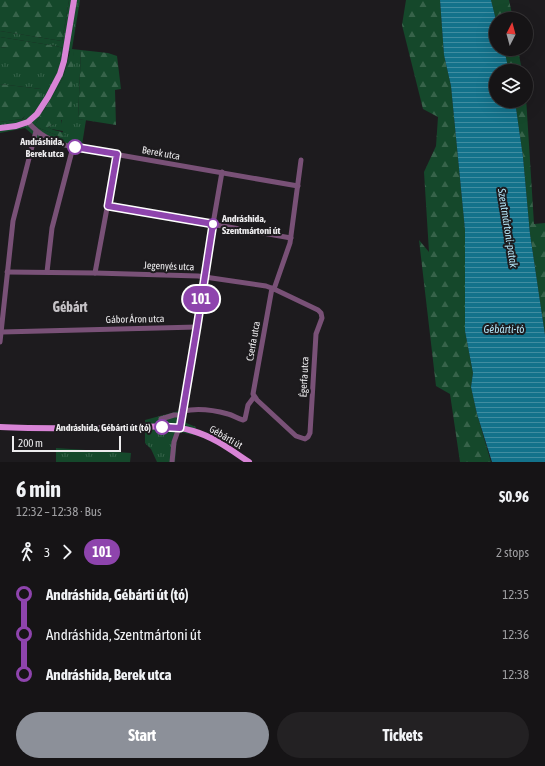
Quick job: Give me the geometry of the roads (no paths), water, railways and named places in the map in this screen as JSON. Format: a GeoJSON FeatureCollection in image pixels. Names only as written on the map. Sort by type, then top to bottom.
{"type":"FeatureCollection","features":[{"type":"Feature","properties":{"kind":"main road"},"geometry":{"type":"LineString","coordinates":[[0,128],[20,125],[28,122],[37,114],[51,92],[62,67],[67,47],[74,0]]}},
{"type":"Feature","properties":{"kind":"main road","name":"Gébárti út"},"geometry":{"type":"LineString","coordinates":[[0,427],[180,428],[211,438],[250,462]]}},
{"type":"Feature","properties":{"kind":"street","name":"Berek utca"},"geometry":{"type":"LineString","coordinates":[[28,122],[36,132],[49,139],[73,147],[298,186]]}},
{"type":"Feature","properties":{"kind":"street"},"geometry":{"type":"LineString","coordinates":[[0,342],[14,212],[36,132]]}},
{"type":"Feature","properties":{"kind":"street"},"geometry":{"type":"LineString","coordinates":[[47,272],[52,228],[73,147]]}},
{"type":"Feature","properties":{"kind":"street"},"geometry":{"type":"LineString","coordinates":[[96,273],[117,154]]}},
{"type":"Feature","properties":{"kind":"street","name":"Cserfa utca"},"geometry":{"type":"LineString","coordinates":[[182,413],[197,409],[227,414],[243,420],[245,419],[248,404],[254,397],[253,389],[273,289],[291,238],[301,160]]}},
{"type":"Feature","properties":{"kind":"street"},"geometry":{"type":"LineString","coordinates":[[172,462],[174,442],[180,428],[222,172]]}},
{"type":"Feature","properties":{"kind":"street"},"geometry":{"type":"LineString","coordinates":[[108,206],[291,238]]}},
{"type":"Feature","properties":{"kind":"street","name":"Jegenyés utca"},"geometry":{"type":"LineString","coordinates":[[7,272],[204,276],[263,285],[318,310],[322,316]]}},
{"type":"Feature","properties":{"kind":"street","name":"Égerfa utca"},"geometry":{"type":"LineString","coordinates":[[254,397],[296,436],[301,439],[306,439],[310,435],[316,334],[322,320],[322,316]]}},
{"type":"Feature","properties":{"kind":"street","name":"Gábor Áron utca"},"geometry":{"type":"LineString","coordinates":[[2,332],[197,327]]}},
{"type":"Feature","properties":{"kind":"street"},"geometry":{"type":"LineString","coordinates":[[161,419],[182,413]]}},
{"type":"Feature","properties":{"kind":"water","name":"Gébárti-tó"},"geometry":{"type":"Polygon","coordinates":[[[440,0],[491,0],[494,12],[489,12],[489,56],[506,56],[507,64],[489,64],[489,108],[516,108],[523,157],[530,234],[545,335],[545,462],[492,462],[477,414],[471,387],[473,373],[465,331],[465,230],[451,86],[444,55],[440,0]]]}},
{"type":"Feature","properties":{"kind":"place","name":"Andráshida, Berek utca"},"geometry":{"type":"Point","coordinates":[75,147]}},
{"type":"Feature","properties":{"kind":"place","name":"Andráshida, Szentmártoni út"},"geometry":{"type":"Point","coordinates":[213,224]}},
{"type":"Feature","properties":{"kind":"place","name":"Andráshida, Gébárti út (tó)"},"geometry":{"type":"Point","coordinates":[162,427]}},
{"type":"Feature","properties":{"kind":"district","name":"Gébárt"},"geometry":{"type":"Point","coordinates":[70,307]}},
{"type":"Feature","properties":{"kind":"water label","name":"Szentmártoni-patak"},"geometry":{"type":"Point","coordinates":[508,228]}}]}
